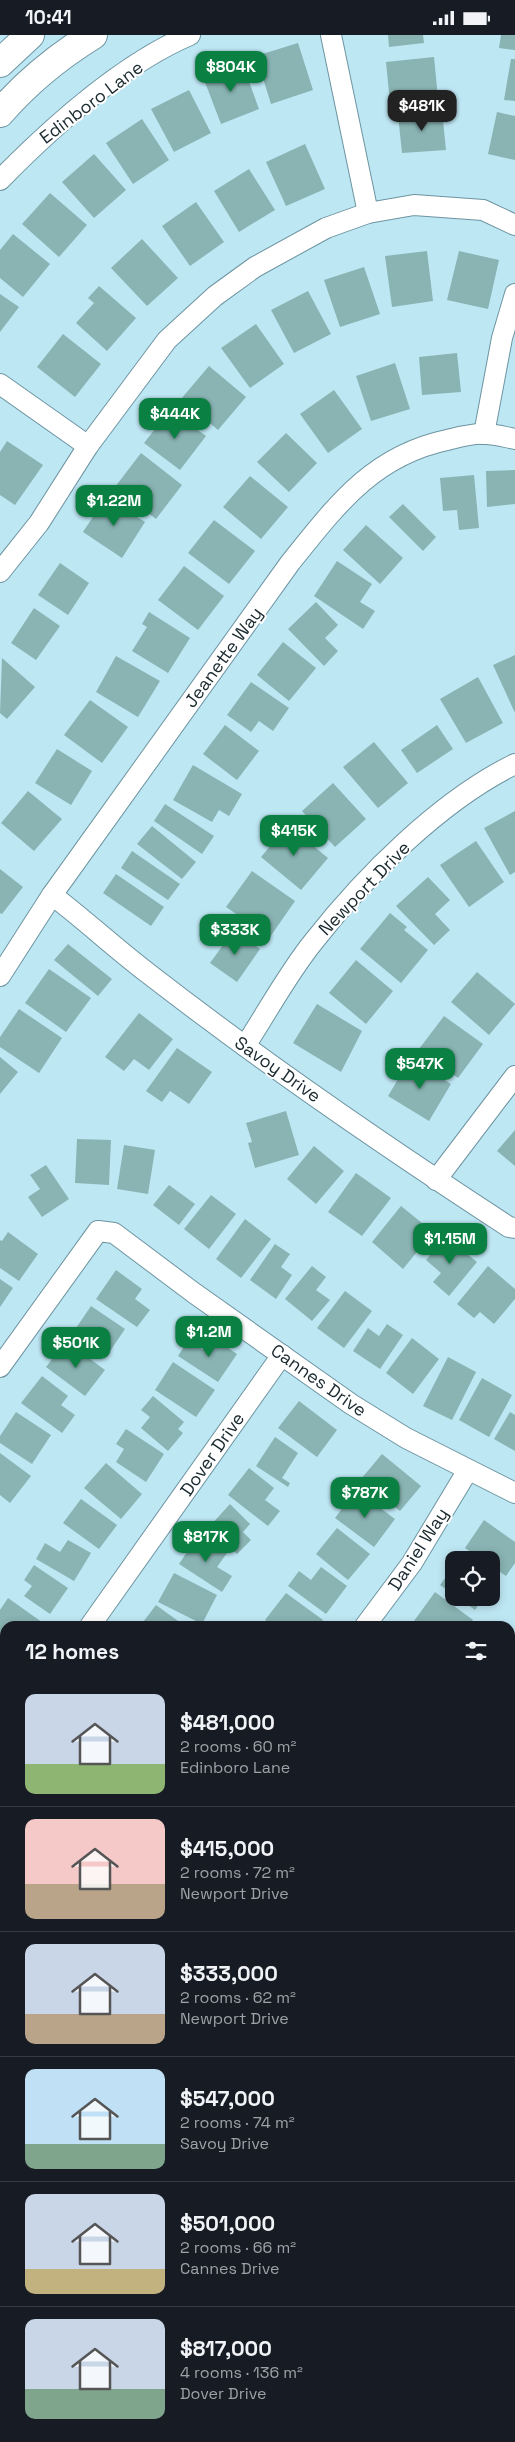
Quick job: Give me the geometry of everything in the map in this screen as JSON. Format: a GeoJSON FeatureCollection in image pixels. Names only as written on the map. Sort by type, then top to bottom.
{"type":"FeatureCollection","features":[{"type":"Feature","properties":{"kind":"main road"},"geometry":{"type":"LineString","coordinates":[[0,63],[30,35]]}},
{"type":"Feature","properties":{"kind":"main road"},"geometry":{"type":"LineString","coordinates":[[0,113],[17,94],[78,39]]}},
{"type":"Feature","properties":{"kind":"street","name":"Edinboro Lane"},"geometry":{"type":"LineString","coordinates":[[0,180],[32,147],[102,88],[170,43],[190,35]]}},
{"type":"Feature","properties":{"kind":"street"},"geometry":{"type":"LineString","coordinates":[[331,35],[368,213]]}},
{"type":"Feature","properties":{"kind":"street"},"geometry":{"type":"LineString","coordinates":[[0,572],[39,523],[88,447],[167,339],[215,296],[255,267],[326,228],[368,213],[414,205],[484,210],[515,225]]}},
{"type":"Feature","properties":{"kind":"street"},"geometry":{"type":"LineString","coordinates":[[484,433],[502,338],[515,294]]}},
{"type":"Feature","properties":{"kind":"street"},"geometry":{"type":"LineString","coordinates":[[0,384],[88,447]]}},
{"type":"Feature","properties":{"kind":"street","name":"Jeanette Way"},"geometry":{"type":"LineString","coordinates":[[3,965],[290,563],[330,514],[376,469],[405,452],[427,444],[484,433],[515,439]]}},
{"type":"Feature","properties":{"kind":"street","name":"Newport Drive"},"geometry":{"type":"LineString","coordinates":[[245,1045],[313,941],[381,865],[449,805],[493,775],[515,764]]}},
{"type":"Feature","properties":{"kind":"street","name":"Savoy Drive"},"geometry":{"type":"LineString","coordinates":[[52,895],[148,973],[245,1045],[436,1180],[509,1227],[515,1228]]}},
{"type":"Feature","properties":{"kind":"street"},"geometry":{"type":"LineString","coordinates":[[436,1180],[515,1076]]}},
{"type":"Feature","properties":{"kind":"street","name":"Cannes Drive"},"geometry":{"type":"LineString","coordinates":[[0,1367],[98,1231],[114,1233],[351,1404],[406,1438],[515,1493]]}},
{"type":"Feature","properties":{"kind":"street","name":"Dover Drive"},"geometry":{"type":"LineString","coordinates":[[94,1621],[282,1355]]}},
{"type":"Feature","properties":{"kind":"street","name":"Daniel Way"},"geometry":{"type":"LineString","coordinates":[[368,1621],[412,1563],[468,1470]]}},
{"type":"Feature","properties":{"kind":"building"},"geometry":{"type":"Polygon","coordinates":[[[388,35],[423,35],[424,43],[389,47],[388,35]]]}},
{"type":"Feature","properties":{"kind":"building"},"geometry":{"type":"Polygon","coordinates":[[[501,35],[515,35],[515,50],[499,48],[501,35]]]}},
{"type":"Feature","properties":{"kind":"building"},"geometry":{"type":"Polygon","coordinates":[[[298,43],[313,90],[271,104],[256,56],[298,43]]]}},
{"type":"Feature","properties":{"kind":"building"},"geometry":{"type":"Polygon","coordinates":[[[434,57],[438,98],[390,103],[386,62],[434,57]]]}},
{"type":"Feature","properties":{"kind":"building"},"geometry":{"type":"Polygon","coordinates":[[[511,59],[515,59],[515,101],[504,100],[511,59]]]}},
{"type":"Feature","properties":{"kind":"building"},"geometry":{"type":"Polygon","coordinates":[[[242,62],[259,109],[221,124],[203,77],[242,62]]]}},
{"type":"Feature","properties":{"kind":"building"},"geometry":{"type":"Polygon","coordinates":[[[189,90],[211,133],[174,152],[151,109],[189,90]]]}},
{"type":"Feature","properties":{"kind":"building"},"geometry":{"type":"Polygon","coordinates":[[[442,111],[446,150],[402,153],[398,115],[442,111]]]}},
{"type":"Feature","properties":{"kind":"building"},"geometry":{"type":"Polygon","coordinates":[[[497,112],[515,116],[515,160],[488,154],[497,112]]]}},
{"type":"Feature","properties":{"kind":"building"},"geometry":{"type":"Polygon","coordinates":[[[142,119],[169,160],[133,184],[106,143],[142,119]]]}},
{"type":"Feature","properties":{"kind":"building"},"geometry":{"type":"Polygon","coordinates":[[[305,144],[325,189],[286,206],[266,162],[305,144]]]}},
{"type":"Feature","properties":{"kind":"building"},"geometry":{"type":"Polygon","coordinates":[[[94,154],[126,190],[94,218],[62,182],[94,154]]]}},
{"type":"Feature","properties":{"kind":"building"},"geometry":{"type":"Polygon","coordinates":[[[249,169],[275,210],[239,232],[214,191],[249,169]]]}},
{"type":"Feature","properties":{"kind":"building"},"geometry":{"type":"Polygon","coordinates":[[[50,193],[87,225],[59,257],[22,224],[50,193]]]}},
{"type":"Feature","properties":{"kind":"building"},"geometry":{"type":"Polygon","coordinates":[[[196,202],[224,242],[190,266],[162,226],[196,202]]]}},
{"type":"Feature","properties":{"kind":"building"},"geometry":{"type":"Polygon","coordinates":[[[13,234],[50,264],[23,297],[0,278],[0,250],[13,234]]]}},
{"type":"Feature","properties":{"kind":"building"},"geometry":{"type":"Polygon","coordinates":[[[142,239],[178,278],[147,306],[111,268],[142,239]]]}},
{"type":"Feature","properties":{"kind":"building"},"geometry":{"type":"Polygon","coordinates":[[[427,251],[433,301],[392,307],[385,256],[427,251]]]}},
{"type":"Feature","properties":{"kind":"building"},"geometry":{"type":"Polygon","coordinates":[[[459,251],[499,260],[488,309],[447,300],[459,251]]]}},
{"type":"Feature","properties":{"kind":"building"},"geometry":{"type":"Polygon","coordinates":[[[364,267],[380,314],[340,327],[324,280],[364,267]]]}},
{"type":"Feature","properties":{"kind":"building"},"geometry":{"type":"Polygon","coordinates":[[[99,286],[136,318],[107,351],[76,323],[94,303],[88,298],[99,286]]]}},
{"type":"Feature","properties":{"kind":"building"},"geometry":{"type":"Polygon","coordinates":[[[308,291],[331,334],[294,353],[271,310],[308,291]]]}},
{"type":"Feature","properties":{"kind":"building"},"geometry":{"type":"Polygon","coordinates":[[[0,294],[19,307],[0,332],[0,294]]]}},
{"type":"Feature","properties":{"kind":"building"},"geometry":{"type":"Polygon","coordinates":[[[256,324],[284,364],[250,388],[221,348],[256,324]]]}},
{"type":"Feature","properties":{"kind":"building"},"geometry":{"type":"Polygon","coordinates":[[[63,334],[101,364],[75,397],[37,367],[63,334]]]}},
{"type":"Feature","properties":{"kind":"building"},"geometry":{"type":"Polygon","coordinates":[[[457,353],[461,392],[422,395],[419,357],[457,353]]]}},
{"type":"Feature","properties":{"kind":"building"},"geometry":{"type":"Polygon","coordinates":[[[395,363],[410,409],[371,421],[356,376],[395,363]]]}},
{"type":"Feature","properties":{"kind":"building"},"geometry":{"type":"Polygon","coordinates":[[[209,366],[246,397],[218,430],[181,399],[209,366]]]}},
{"type":"Feature","properties":{"kind":"building"},"geometry":{"type":"Polygon","coordinates":[[[334,390],[362,429],[328,453],[300,414],[334,390]]]}},
{"type":"Feature","properties":{"kind":"building"},"geometry":{"type":"Polygon","coordinates":[[[170,410],[206,436],[180,470],[144,443],[170,410]]]}},
{"type":"Feature","properties":{"kind":"building"},"geometry":{"type":"Polygon","coordinates":[[[286,433],[317,463],[289,492],[257,462],[286,433]]]}},
{"type":"Feature","properties":{"kind":"building"},"geometry":{"type":"Polygon","coordinates":[[[7,441],[43,465],[15,505],[0,495],[0,452],[7,441]]]}},
{"type":"Feature","properties":{"kind":"building"},"geometry":{"type":"Polygon","coordinates":[[[141,453],[182,485],[156,519],[115,487],[141,453]]]}},
{"type":"Feature","properties":{"kind":"building"},"geometry":{"type":"Polygon","coordinates":[[[515,470],[515,504],[487,507],[486,471],[515,470]]]}},
{"type":"Feature","properties":{"kind":"building"},"geometry":{"type":"Polygon","coordinates":[[[474,475],[479,528],[459,530],[457,510],[443,511],[440,478],[474,475]]]}},
{"type":"Feature","properties":{"kind":"building"},"geometry":{"type":"Polygon","coordinates":[[[250,476],[288,507],[261,539],[223,507],[250,476]]]}},
{"type":"Feature","properties":{"kind":"building"},"geometry":{"type":"Polygon","coordinates":[[[106,497],[145,522],[122,558],[83,532],[106,497]]]}},
{"type":"Feature","properties":{"kind":"building"},"geometry":{"type":"Polygon","coordinates":[[[403,504],[436,537],[423,551],[389,517],[403,504]]]}},
{"type":"Feature","properties":{"kind":"building"},"geometry":{"type":"Polygon","coordinates":[[[214,520],[255,551],[229,584],[188,553],[214,520]]]}},
{"type":"Feature","properties":{"kind":"building"},"geometry":{"type":"Polygon","coordinates":[[[366,525],[403,558],[380,584],[343,550],[366,525]]]}},
{"type":"Feature","properties":{"kind":"building"},"geometry":{"type":"Polygon","coordinates":[[[337,561],[372,584],[360,602],[375,611],[363,629],[314,596],[337,561]]]}},
{"type":"Feature","properties":{"kind":"building"},"geometry":{"type":"Polygon","coordinates":[[[60,563],[89,583],[68,615],[38,595],[60,563]]]}},
{"type":"Feature","properties":{"kind":"building"},"geometry":{"type":"Polygon","coordinates":[[[184,566],[224,596],[198,630],[158,600],[184,566]]]}},
{"type":"Feature","properties":{"kind":"building"},"geometry":{"type":"Polygon","coordinates":[[[316,602],[338,625],[325,638],[338,651],[324,666],[288,629],[316,602]]]}},
{"type":"Feature","properties":{"kind":"building"},"geometry":{"type":"Polygon","coordinates":[[[34,608],[60,626],[36,660],[11,643],[34,608]]]}},
{"type":"Feature","properties":{"kind":"building"},"geometry":{"type":"Polygon","coordinates":[[[149,612],[190,638],[168,673],[132,651],[147,627],[142,624],[149,612]]]}},
{"type":"Feature","properties":{"kind":"building"},"geometry":{"type":"Polygon","coordinates":[[[283,642],[316,668],[289,701],[257,675],[283,642]]]}},
{"type":"Feature","properties":{"kind":"building"},"geometry":{"type":"Polygon","coordinates":[[[515,655],[515,713],[493,665],[515,655]]]}},
{"type":"Feature","properties":{"kind":"building"},"geometry":{"type":"Polygon","coordinates":[[[116,656],[160,681],[138,717],[96,692],[116,656]]]}},
{"type":"Feature","properties":{"kind":"building"},"geometry":{"type":"Polygon","coordinates":[[[2,658],[35,687],[7,719],[0,713],[2,658]]]}},
{"type":"Feature","properties":{"kind":"building"},"geometry":{"type":"Polygon","coordinates":[[[478,677],[503,723],[466,743],[440,699],[478,677]]]}},
{"type":"Feature","properties":{"kind":"building"},"geometry":{"type":"Polygon","coordinates":[[[251,682],[289,708],[273,731],[259,721],[251,732],[227,715],[251,682]]]}},
{"type":"Feature","properties":{"kind":"building"},"geometry":{"type":"Polygon","coordinates":[[[90,700],[128,727],[102,763],[64,735],[90,700]]]}},
{"type":"Feature","properties":{"kind":"building"},"geometry":{"type":"Polygon","coordinates":[[[225,725],[259,751],[237,780],[203,754],[225,725]]]}},
{"type":"Feature","properties":{"kind":"building"},"geometry":{"type":"Polygon","coordinates":[[[437,725],[453,749],[417,773],[401,750],[437,725]]]}},
{"type":"Feature","properties":{"kind":"building"},"geometry":{"type":"Polygon","coordinates":[[[374,742],[408,783],[378,808],[343,767],[374,742]]]}},
{"type":"Feature","properties":{"kind":"building"},"geometry":{"type":"Polygon","coordinates":[[[57,749],[92,771],[71,805],[35,783],[57,749]]]}},
{"type":"Feature","properties":{"kind":"building"},"geometry":{"type":"Polygon","coordinates":[[[193,765],[242,794],[229,816],[219,810],[212,822],[173,800],[193,765]]]}},
{"type":"Feature","properties":{"kind":"building"},"geometry":{"type":"Polygon","coordinates":[[[333,783],[366,819],[335,847],[302,811],[333,783]]]}},
{"type":"Feature","properties":{"kind":"building"},"geometry":{"type":"Polygon","coordinates":[[[28,791],[62,819],[34,851],[1,823],[28,791]]]}},
{"type":"Feature","properties":{"kind":"building"},"geometry":{"type":"Polygon","coordinates":[[[165,804],[214,836],[202,854],[154,821],[165,804]]]}},
{"type":"Feature","properties":{"kind":"building"},"geometry":{"type":"Polygon","coordinates":[[[515,811],[515,872],[510,875],[484,828],[515,811]]]}},
{"type":"Feature","properties":{"kind":"building"},"geometry":{"type":"Polygon","coordinates":[[[288,825],[328,858],[301,890],[261,857],[288,825]]]}},
{"type":"Feature","properties":{"kind":"building"},"geometry":{"type":"Polygon","coordinates":[[[152,826],[196,862],[182,879],[137,844],[152,826]]]}},
{"type":"Feature","properties":{"kind":"building"},"geometry":{"type":"Polygon","coordinates":[[[476,841],[504,882],[469,907],[440,865],[476,841]]]}},
{"type":"Feature","properties":{"kind":"building"},"geometry":{"type":"Polygon","coordinates":[[[132,851],[180,884],[168,900],[121,868],[132,851]]]}},
{"type":"Feature","properties":{"kind":"building"},"geometry":{"type":"Polygon","coordinates":[[[0,869],[23,887],[2,914],[0,913],[0,869]]]}},
{"type":"Feature","properties":{"kind":"building"},"geometry":{"type":"Polygon","coordinates":[[[252,871],[295,901],[270,937],[226,907],[252,871]]]}},
{"type":"Feature","properties":{"kind":"building"},"geometry":{"type":"Polygon","coordinates":[[[116,874],[164,907],[151,926],[103,893],[116,874]]]}},
{"type":"Feature","properties":{"kind":"building"},"geometry":{"type":"Polygon","coordinates":[[[428,877],[450,900],[435,914],[450,930],[434,945],[396,906],[428,877]]]}},
{"type":"Feature","properties":{"kind":"building"},"geometry":{"type":"Polygon","coordinates":[[[390,913],[407,927],[404,930],[428,950],[401,983],[360,949],[390,913]]]}},
{"type":"Feature","properties":{"kind":"building"},"geometry":{"type":"Polygon","coordinates":[[[234,930],[260,949],[237,982],[210,963],[234,930]]]}},
{"type":"Feature","properties":{"kind":"building"},"geometry":{"type":"Polygon","coordinates":[[[68,944],[112,979],[98,996],[54,960],[68,944]]]}},
{"type":"Feature","properties":{"kind":"building"},"geometry":{"type":"Polygon","coordinates":[[[356,960],[393,991],[366,1024],[329,993],[356,960]]]}},
{"type":"Feature","properties":{"kind":"building"},"geometry":{"type":"Polygon","coordinates":[[[49,969],[91,998],[66,1032],[25,1003],[49,969]]]}},
{"type":"Feature","properties":{"kind":"building"},"geometry":{"type":"Polygon","coordinates":[[[477,972],[515,1004],[489,1035],[451,1002],[477,972]]]}},
{"type":"Feature","properties":{"kind":"building"},"geometry":{"type":"Polygon","coordinates":[[[317,1004],[362,1031],[341,1072],[293,1043],[317,1004]]]}},
{"type":"Feature","properties":{"kind":"building"},"geometry":{"type":"Polygon","coordinates":[[[19,1009],[62,1038],[39,1073],[0,1047],[0,1037],[19,1009]]]}},
{"type":"Feature","properties":{"kind":"building"},"geometry":{"type":"Polygon","coordinates":[[[139,1013],[173,1039],[149,1070],[134,1059],[124,1071],[105,1057],[139,1013]]]}},
{"type":"Feature","properties":{"kind":"building"},"geometry":{"type":"Polygon","coordinates":[[[444,1016],[483,1044],[458,1078],[419,1049],[444,1016]]]}},
{"type":"Feature","properties":{"kind":"building"},"geometry":{"type":"Polygon","coordinates":[[[177,1048],[212,1072],[189,1104],[170,1091],[162,1102],[146,1091],[177,1048]]]}},
{"type":"Feature","properties":{"kind":"building"},"geometry":{"type":"Polygon","coordinates":[[[0,1057],[18,1072],[0,1094],[0,1057]]]}},
{"type":"Feature","properties":{"kind":"building"},"geometry":{"type":"Polygon","coordinates":[[[410,1059],[451,1084],[429,1121],[388,1096],[410,1059]]]}},
{"type":"Feature","properties":{"kind":"building"},"geometry":{"type":"Polygon","coordinates":[[[286,1111],[299,1155],[255,1168],[248,1143],[252,1142],[246,1123],[286,1111]]]}},
{"type":"Feature","properties":{"kind":"building"},"geometry":{"type":"Polygon","coordinates":[[[515,1130],[515,1166],[497,1151],[515,1130]]]}},
{"type":"Feature","properties":{"kind":"building"},"geometry":{"type":"Polygon","coordinates":[[[77,1139],[111,1140],[109,1185],[75,1183],[77,1139]]]}},
{"type":"Feature","properties":{"kind":"building"},"geometry":{"type":"Polygon","coordinates":[[[124,1145],[155,1150],[148,1194],[117,1189],[124,1145]]]}},
{"type":"Feature","properties":{"kind":"building"},"geometry":{"type":"Polygon","coordinates":[[[314,1146],[344,1171],[316,1204],[287,1179],[314,1146]]]}},
{"type":"Feature","properties":{"kind":"building"},"geometry":{"type":"Polygon","coordinates":[[[46,1165],[69,1199],[42,1217],[28,1197],[40,1189],[30,1175],[46,1165]]]}},
{"type":"Feature","properties":{"kind":"building"},"geometry":{"type":"Polygon","coordinates":[[[356,1173],[391,1198],[362,1236],[328,1212],[356,1173]]]}},
{"type":"Feature","properties":{"kind":"building"},"geometry":{"type":"Polygon","coordinates":[[[169,1185],[195,1204],[179,1225],[153,1205],[169,1185]]]}},
{"type":"Feature","properties":{"kind":"building"},"geometry":{"type":"Polygon","coordinates":[[[211,1195],[236,1214],[209,1249],[184,1229],[211,1195]]]}},
{"type":"Feature","properties":{"kind":"building"},"geometry":{"type":"Polygon","coordinates":[[[401,1206],[433,1232],[403,1269],[372,1242],[401,1206]]]}},
{"type":"Feature","properties":{"kind":"building"},"geometry":{"type":"Polygon","coordinates":[[[245,1219],[271,1239],[241,1278],[216,1259],[245,1219]]]}},
{"type":"Feature","properties":{"kind":"building"},"geometry":{"type":"Polygon","coordinates":[[[8,1232],[38,1254],[19,1281],[0,1268],[0,1240],[2,1241],[8,1232]]]}},
{"type":"Feature","properties":{"kind":"building"},"geometry":{"type":"Polygon","coordinates":[[[446,1237],[477,1262],[449,1296],[433,1282],[441,1273],[426,1260],[446,1237]]]}},
{"type":"Feature","properties":{"kind":"building"},"geometry":{"type":"Polygon","coordinates":[[[275,1244],[290,1254],[281,1267],[292,1275],[276,1299],[250,1280],[275,1244]]]}},
{"type":"Feature","properties":{"kind":"building"},"geometry":{"type":"Polygon","coordinates":[[[312,1266],[326,1277],[316,1290],[330,1300],[312,1321],[285,1299],[312,1266]]]}},
{"type":"Feature","properties":{"kind":"building"},"geometry":{"type":"Polygon","coordinates":[[[488,1266],[515,1289],[515,1299],[494,1324],[480,1312],[474,1318],[457,1304],[488,1266]]]}},
{"type":"Feature","properties":{"kind":"building"},"geometry":{"type":"Polygon","coordinates":[[[116,1270],[142,1289],[135,1299],[150,1310],[137,1327],[96,1299],[116,1270]]]}},
{"type":"Feature","properties":{"kind":"building"},"geometry":{"type":"Polygon","coordinates":[[[0,1279],[13,1288],[0,1307],[0,1279]]]}},
{"type":"Feature","properties":{"kind":"building"},"geometry":{"type":"Polygon","coordinates":[[[345,1291],[372,1311],[344,1348],[317,1328],[345,1291]]]}},
{"type":"Feature","properties":{"kind":"building"},"geometry":{"type":"Polygon","coordinates":[[[91,1306],[125,1329],[106,1357],[72,1334],[91,1306]]]}},
{"type":"Feature","properties":{"kind":"building"},"geometry":{"type":"Polygon","coordinates":[[[387,1324],[403,1335],[380,1369],[353,1351],[368,1328],[379,1336],[387,1324]]]}},
{"type":"Feature","properties":{"kind":"building"},"geometry":{"type":"Polygon","coordinates":[[[212,1337],[237,1354],[218,1382],[178,1356],[188,1340],[203,1350],[212,1337]]]}},
{"type":"Feature","properties":{"kind":"building"},"geometry":{"type":"Polygon","coordinates":[[[412,1338],[439,1359],[413,1394],[386,1373],[412,1338]]]}},
{"type":"Feature","properties":{"kind":"building"},"geometry":{"type":"Polygon","coordinates":[[[66,1341],[105,1370],[85,1396],[46,1367],[66,1341]]]}},
{"type":"Feature","properties":{"kind":"building"},"geometry":{"type":"Polygon","coordinates":[[[448,1357],[476,1372],[452,1420],[423,1406],[448,1357]]]}},
{"type":"Feature","properties":{"kind":"building"},"geometry":{"type":"Polygon","coordinates":[[[173,1362],[215,1390],[196,1417],[155,1390],[173,1362]]]}},
{"type":"Feature","properties":{"kind":"building"},"geometry":{"type":"Polygon","coordinates":[[[42,1376],[68,1396],[61,1405],[75,1415],[62,1433],[21,1403],[42,1376]]]}},
{"type":"Feature","properties":{"kind":"building"},"geometry":{"type":"Polygon","coordinates":[[[482,1378],[512,1395],[489,1437],[459,1420],[482,1378]]]}},
{"type":"Feature","properties":{"kind":"building"},"geometry":{"type":"Polygon","coordinates":[[[153,1396],[184,1422],[178,1429],[183,1433],[168,1451],[141,1428],[150,1417],[141,1410],[153,1396]]]}},
{"type":"Feature","properties":{"kind":"building"},"geometry":{"type":"Polygon","coordinates":[[[299,1401],[337,1430],[317,1457],[278,1428],[299,1401]]]}},
{"type":"Feature","properties":{"kind":"building"},"geometry":{"type":"Polygon","coordinates":[[[16,1412],[51,1435],[32,1464],[0,1443],[0,1436],[16,1412]]]}},
{"type":"Feature","properties":{"kind":"building"},"geometry":{"type":"Polygon","coordinates":[[[510,1412],[515,1415],[515,1451],[494,1439],[510,1412]]]}},
{"type":"Feature","properties":{"kind":"building"},"geometry":{"type":"Polygon","coordinates":[[[126,1429],[164,1454],[146,1482],[116,1462],[124,1449],[116,1444],[126,1429]]]}},
{"type":"Feature","properties":{"kind":"building"},"geometry":{"type":"Polygon","coordinates":[[[275,1437],[298,1453],[282,1478],[290,1483],[288,1487],[256,1466],[275,1437]]]}},
{"type":"Feature","properties":{"kind":"building"},"geometry":{"type":"Polygon","coordinates":[[[0,1453],[31,1476],[10,1503],[0,1495],[0,1453]]]}},
{"type":"Feature","properties":{"kind":"building"},"geometry":{"type":"Polygon","coordinates":[[[382,1454],[421,1486],[400,1511],[361,1479],[382,1454]]]}},
{"type":"Feature","properties":{"kind":"building"},"geometry":{"type":"Polygon","coordinates":[[[106,1463],[142,1494],[121,1519],[84,1488],[106,1463]]]}},
{"type":"Feature","properties":{"kind":"building"},"geometry":{"type":"Polygon","coordinates":[[[249,1468],[274,1488],[265,1500],[280,1511],[268,1526],[228,1495],[249,1468]]]}},
{"type":"Feature","properties":{"kind":"building"},"geometry":{"type":"Polygon","coordinates":[[[356,1490],[395,1519],[374,1547],[335,1518],[356,1490]]]}},
{"type":"Feature","properties":{"kind":"building"},"geometry":{"type":"Polygon","coordinates":[[[81,1499],[117,1525],[99,1549],[63,1523],[81,1499]]]}},
{"type":"Feature","properties":{"kind":"building"},"geometry":{"type":"Polygon","coordinates":[[[230,1504],[250,1524],[243,1532],[251,1540],[237,1554],[209,1527],[230,1504]]]}},
{"type":"Feature","properties":{"kind":"building"},"geometry":{"type":"Polygon","coordinates":[[[484,1520],[515,1542],[515,1563],[506,1576],[500,1572],[500,1551],[470,1551],[465,1548],[484,1520]]]}},
{"type":"Feature","properties":{"kind":"building"},"geometry":{"type":"Polygon","coordinates":[[[337,1528],[370,1554],[348,1580],[316,1554],[337,1528]]]}},
{"type":"Feature","properties":{"kind":"building"},"geometry":{"type":"Polygon","coordinates":[[[199,1534],[227,1553],[217,1567],[232,1576],[222,1592],[179,1564],[199,1534]]]}},
{"type":"Feature","properties":{"kind":"building"},"geometry":{"type":"Polygon","coordinates":[[[68,1540],[91,1553],[74,1581],[36,1559],[45,1543],[60,1552],[68,1540]]]}},
{"type":"Feature","properties":{"kind":"building"},"geometry":{"type":"Polygon","coordinates":[[[34,1565],[68,1588],[50,1614],[24,1596],[32,1586],[24,1580],[34,1565]]]}},
{"type":"Feature","properties":{"kind":"building"},"geometry":{"type":"Polygon","coordinates":[[[321,1567],[347,1586],[326,1614],[288,1586],[299,1571],[311,1580],[321,1567]]]}},
{"type":"Feature","properties":{"kind":"building"},"geometry":{"type":"Polygon","coordinates":[[[174,1573],[217,1595],[204,1621],[196,1621],[158,1602],[174,1573]]]}},
{"type":"Feature","properties":{"kind":"building"},"geometry":{"type":"Polygon","coordinates":[[[445,1578],[445,1589],[440,1585],[445,1578]]]}},
{"type":"Feature","properties":{"kind":"building"},"geometry":{"type":"Polygon","coordinates":[[[435,1592],[445,1599],[445,1606],[454,1606],[472,1621],[414,1621],[435,1592]]]}},
{"type":"Feature","properties":{"kind":"building"},"geometry":{"type":"Polygon","coordinates":[[[286,1593],[323,1620],[266,1621],[265,1620],[286,1593]]]}},
{"type":"Feature","properties":{"kind":"building"},"geometry":{"type":"Polygon","coordinates":[[[8,1598],[40,1621],[0,1621],[0,1610],[8,1598]]]}},
{"type":"Feature","properties":{"kind":"building"},"geometry":{"type":"Polygon","coordinates":[[[156,1605],[178,1621],[144,1621],[156,1605]]]}},
{"type":"Feature","properties":{"kind":"building"},"geometry":{"type":"Polygon","coordinates":[[[469,1606],[478,1606],[475,1610],[469,1606]]]}}]}
